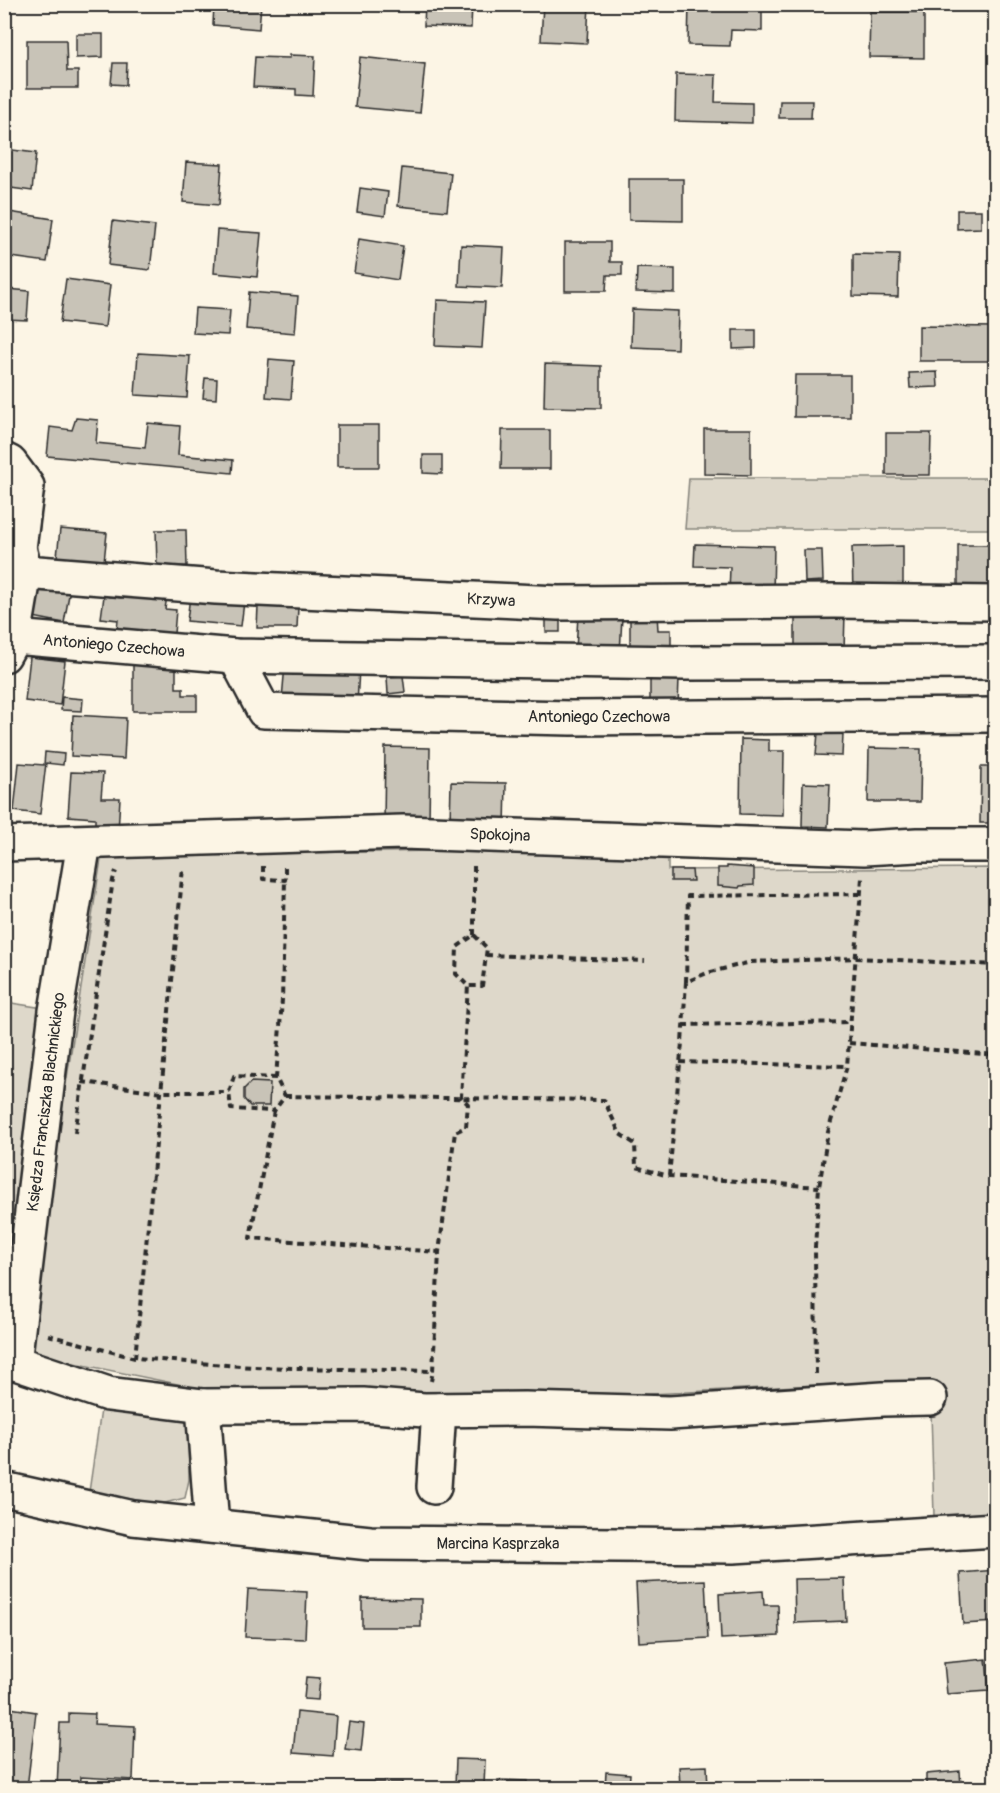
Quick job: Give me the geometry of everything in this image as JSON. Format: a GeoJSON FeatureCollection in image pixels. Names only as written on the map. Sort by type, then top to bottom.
{"type":"FeatureCollection","features":[{"type":"Feature","properties":{"kind":"street"},"geometry":{"type":"LineString","coordinates":[[4,460],[10,463],[27,486],[16,556],[9,646]]}},
{"type":"Feature","properties":{"kind":"street","name":"Krzywa"},"geometry":{"type":"LineString","coordinates":[[16,556],[216,587],[558,603],[834,601],[996,603]]}},
{"type":"Feature","properties":{"kind":"street","name":"Antoniego Czechowa"},"geometry":{"type":"LineString","coordinates":[[9,646],[235,656],[684,663],[996,662]]}},
{"type":"Feature","properties":{"kind":"street","name":"Antoniego Czechowa"},"geometry":{"type":"LineString","coordinates":[[235,656],[264,711],[571,718],[996,715]]}},
{"type":"Feature","properties":{"kind":"street","name":"Spokojna"},"geometry":{"type":"LineString","coordinates":[[4,844],[403,832],[864,848],[996,845]]}},
{"type":"Feature","properties":{"kind":"street","name":"Księdza Franciszka Blachnickiego"},"geometry":{"type":"LineString","coordinates":[[9,1361],[57,1011],[84,843]]}},
{"type":"Feature","properties":{"kind":"street"},"geometry":{"type":"LineString","coordinates":[[9,1361],[108,1394],[202,1406],[363,1405],[432,1410],[557,1409],[670,1413],[930,1398]]}},
{"type":"Feature","properties":{"kind":"street"},"geometry":{"type":"LineString","coordinates":[[202,1406],[212,1526]]}},
{"type":"Feature","properties":{"kind":"street"},"geometry":{"type":"LineString","coordinates":[[432,1410],[434,1487]]}},
{"type":"Feature","properties":{"kind":"street","name":"Marcina Kasprzaka"},"geometry":{"type":"LineString","coordinates":[[4,1489],[133,1518],[370,1543],[733,1546],[996,1530]]}},
{"type":"Feature","properties":{"kind":"path"},"geometry":{"type":"LineString","coordinates":[[74,1139],[113,880],[120,862],[84,843]]}},
{"type":"Feature","properties":{"kind":"path"},"geometry":{"type":"LineString","coordinates":[[816,1404],[815,1247],[819,1187],[828,1132],[847,1066],[864,848]]}},
{"type":"Feature","properties":{"kind":"path"},"geometry":{"type":"LineString","coordinates":[[285,862],[282,999],[276,1078],[285,1096]]}},
{"type":"Feature","properties":{"kind":"path"},"geometry":{"type":"LineString","coordinates":[[135,1358],[184,864]]}},
{"type":"Feature","properties":{"kind":"path"},"geometry":{"type":"LineString","coordinates":[[464,865],[476,865],[473,901],[474,935],[487,948],[482,986],[468,986],[456,974],[457,947],[474,935]]}},
{"type":"Feature","properties":{"kind":"path"},"geometry":{"type":"LineString","coordinates":[[253,866],[264,866],[263,879],[285,880]]}},
{"type":"Feature","properties":{"kind":"path"},"geometry":{"type":"LineString","coordinates":[[669,1176],[686,982],[687,896],[861,894]]}},
{"type":"Feature","properties":{"kind":"path"},"geometry":{"type":"LineString","coordinates":[[486,955],[645,961]]}},
{"type":"Feature","properties":{"kind":"path"},"geometry":{"type":"LineString","coordinates":[[686,982],[707,973],[751,962],[857,958],[996,965]]}},
{"type":"Feature","properties":{"kind":"path"},"geometry":{"type":"LineString","coordinates":[[432,1410],[439,1252],[454,1132],[466,1126],[468,1104],[461,1097],[468,986]]}},
{"type":"Feature","properties":{"kind":"path"},"geometry":{"type":"LineString","coordinates":[[683,1024],[851,1022]]}},
{"type":"Feature","properties":{"kind":"path"},"geometry":{"type":"LineString","coordinates":[[849,1043],[996,1055]]}},
{"type":"Feature","properties":{"kind":"path"},"geometry":{"type":"LineString","coordinates":[[680,1062],[847,1066]]}},
{"type":"Feature","properties":{"kind":"path"},"geometry":{"type":"LineString","coordinates":[[274,1111],[231,1109],[229,1092],[234,1076],[276,1078]]}},
{"type":"Feature","properties":{"kind":"path"},"geometry":{"type":"LineString","coordinates":[[82,1082],[162,1092],[229,1092]]}},
{"type":"Feature","properties":{"kind":"path"},"geometry":{"type":"LineString","coordinates":[[285,1096],[604,1100],[621,1134],[635,1144],[636,1167],[669,1176],[819,1187]]}},
{"type":"Feature","properties":{"kind":"path"},"geometry":{"type":"LineString","coordinates":[[285,1096],[274,1111],[250,1238],[439,1252]]}},
{"type":"Feature","properties":{"kind":"path"},"geometry":{"type":"LineString","coordinates":[[46,1334],[135,1358],[252,1367],[433,1371]]}},
{"type":"Feature","properties":{"kind":"shaded area"},"geometry":{"type":"Polygon","coordinates":[[[689,478],[995,478],[995,529],[685,529],[689,478]]]}},
{"type":"Feature","properties":{"kind":"shaded area"},"geometry":{"type":"Polygon","coordinates":[[[625,847],[668,849],[668,870],[995,868],[995,1514],[934,1516],[931,1412],[937,1381],[633,1395],[426,1398],[202,1389],[24,1353],[102,853],[380,852],[625,847]]]}},
{"type":"Feature","properties":{"kind":"shaded area"},"geometry":{"type":"Polygon","coordinates":[[[5,1002],[43,1008],[5,1322],[5,1002]]]}},
{"type":"Feature","properties":{"kind":"shaded area"},"geometry":{"type":"Polygon","coordinates":[[[102,1403],[181,1416],[188,1425],[189,1480],[185,1498],[161,1504],[89,1492],[102,1403]]]}},
{"type":"Feature","properties":{"kind":"building"},"geometry":{"type":"Polygon","coordinates":[[[214,4],[261,4],[259,29],[213,25],[214,4]]]}},
{"type":"Feature","properties":{"kind":"building"},"geometry":{"type":"Polygon","coordinates":[[[425,4],[472,4],[471,28],[424,26],[425,4]]]}},
{"type":"Feature","properties":{"kind":"building"},"geometry":{"type":"Polygon","coordinates":[[[543,4],[589,4],[587,43],[541,41],[543,4]]]}},
{"type":"Feature","properties":{"kind":"building"},"geometry":{"type":"Polygon","coordinates":[[[689,4],[762,4],[762,31],[731,30],[730,46],[688,45],[689,4]]]}},
{"type":"Feature","properties":{"kind":"building"},"geometry":{"type":"Polygon","coordinates":[[[870,12],[924,12],[924,58],[869,57],[870,12]]]}},
{"type":"Feature","properties":{"kind":"building"},"geometry":{"type":"Polygon","coordinates":[[[76,34],[103,34],[103,57],[76,58],[76,34]]]}},
{"type":"Feature","properties":{"kind":"building"},"geometry":{"type":"Polygon","coordinates":[[[27,40],[66,40],[67,71],[78,71],[78,88],[27,88],[27,40]]]}},
{"type":"Feature","properties":{"kind":"building"},"geometry":{"type":"Polygon","coordinates":[[[290,55],[315,56],[313,96],[296,95],[296,89],[253,87],[255,57],[290,58],[290,55]]]}},
{"type":"Feature","properties":{"kind":"building"},"geometry":{"type":"Polygon","coordinates":[[[360,57],[425,64],[420,113],[355,107],[360,57]]]}},
{"type":"Feature","properties":{"kind":"building"},"geometry":{"type":"Polygon","coordinates":[[[113,63],[127,63],[126,85],[111,84],[113,63]]]}},
{"type":"Feature","properties":{"kind":"building"},"geometry":{"type":"Polygon","coordinates":[[[676,74],[716,75],[715,102],[752,103],[752,123],[675,121],[676,74]]]}},
{"type":"Feature","properties":{"kind":"building"},"geometry":{"type":"Polygon","coordinates":[[[780,101],[812,101],[811,118],[779,118],[780,101]]]}},
{"type":"Feature","properties":{"kind":"building"},"geometry":{"type":"Polygon","coordinates":[[[4,149],[36,153],[32,191],[4,187],[4,149]]]}},
{"type":"Feature","properties":{"kind":"building"},"geometry":{"type":"Polygon","coordinates":[[[186,162],[222,164],[219,205],[183,202],[186,162]]]}},
{"type":"Feature","properties":{"kind":"building"},"geometry":{"type":"Polygon","coordinates":[[[402,168],[451,173],[447,211],[398,206],[402,168]]]}},
{"type":"Feature","properties":{"kind":"building"},"geometry":{"type":"Polygon","coordinates":[[[629,179],[683,179],[683,221],[629,220],[629,179]]]}},
{"type":"Feature","properties":{"kind":"building"},"geometry":{"type":"Polygon","coordinates":[[[360,188],[388,192],[385,216],[357,212],[360,188]]]}},
{"type":"Feature","properties":{"kind":"building"},"geometry":{"type":"Polygon","coordinates":[[[957,210],[981,210],[981,228],[957,229],[957,210]]]}},
{"type":"Feature","properties":{"kind":"building"},"geometry":{"type":"Polygon","coordinates":[[[9,212],[53,219],[47,262],[4,256],[9,212]]]}},
{"type":"Feature","properties":{"kind":"building"},"geometry":{"type":"Polygon","coordinates":[[[113,221],[155,226],[150,270],[108,265],[113,221]]]}},
{"type":"Feature","properties":{"kind":"building"},"geometry":{"type":"Polygon","coordinates":[[[217,230],[261,233],[257,277],[214,273],[217,230]]]}},
{"type":"Feature","properties":{"kind":"building"},"geometry":{"type":"Polygon","coordinates":[[[359,239],[403,246],[398,280],[354,273],[359,239]]]}},
{"type":"Feature","properties":{"kind":"building"},"geometry":{"type":"Polygon","coordinates":[[[565,242],[610,242],[610,262],[622,262],[622,275],[607,275],[606,291],[565,291],[565,242]]]}},
{"type":"Feature","properties":{"kind":"building"},"geometry":{"type":"Polygon","coordinates":[[[461,245],[504,247],[502,288],[459,286],[461,245]]]}},
{"type":"Feature","properties":{"kind":"building"},"geometry":{"type":"Polygon","coordinates":[[[853,254],[899,255],[898,297],[853,296],[853,254]]]}},
{"type":"Feature","properties":{"kind":"building"},"geometry":{"type":"Polygon","coordinates":[[[637,268],[675,269],[675,293],[636,292],[637,268]]]}},
{"type":"Feature","properties":{"kind":"building"},"geometry":{"type":"Polygon","coordinates":[[[66,279],[110,285],[105,327],[60,322],[66,279]]]}},
{"type":"Feature","properties":{"kind":"building"},"geometry":{"type":"Polygon","coordinates":[[[7,289],[29,291],[27,320],[6,319],[7,289]]]}},
{"type":"Feature","properties":{"kind":"building"},"geometry":{"type":"Polygon","coordinates":[[[249,292],[298,296],[295,333],[246,329],[249,292]]]}},
{"type":"Feature","properties":{"kind":"building"},"geometry":{"type":"Polygon","coordinates":[[[437,300],[485,302],[482,348],[435,346],[437,300]]]}},
{"type":"Feature","properties":{"kind":"building"},"geometry":{"type":"Polygon","coordinates":[[[195,308],[230,310],[228,335],[193,333],[195,308]]]}},
{"type":"Feature","properties":{"kind":"building"},"geometry":{"type":"Polygon","coordinates":[[[632,309],[678,311],[677,349],[631,347],[632,309]]]}},
{"type":"Feature","properties":{"kind":"building"},"geometry":{"type":"Polygon","coordinates":[[[919,326],[996,327],[996,361],[919,361],[919,326]]]}},
{"type":"Feature","properties":{"kind":"building"},"geometry":{"type":"Polygon","coordinates":[[[733,330],[756,330],[756,348],[733,349],[733,330]]]}},
{"type":"Feature","properties":{"kind":"building"},"geometry":{"type":"Polygon","coordinates":[[[138,353],[190,356],[187,398],[135,395],[138,353]]]}},
{"type":"Feature","properties":{"kind":"building"},"geometry":{"type":"Polygon","coordinates":[[[269,359],[294,361],[291,399],[266,397],[269,359]]]}},
{"type":"Feature","properties":{"kind":"building"},"geometry":{"type":"Polygon","coordinates":[[[545,364],[601,366],[601,408],[544,407],[545,364]]]}},
{"type":"Feature","properties":{"kind":"building"},"geometry":{"type":"Polygon","coordinates":[[[937,372],[938,387],[910,388],[909,373],[937,372]]]}},
{"type":"Feature","properties":{"kind":"building"},"geometry":{"type":"Polygon","coordinates":[[[795,375],[850,375],[850,417],[794,417],[795,375]]]}},
{"type":"Feature","properties":{"kind":"building"},"geometry":{"type":"Polygon","coordinates":[[[205,378],[217,379],[216,399],[203,398],[205,378]]]}},
{"type":"Feature","properties":{"kind":"building"},"geometry":{"type":"Polygon","coordinates":[[[76,418],[98,420],[96,443],[145,448],[148,423],[180,426],[178,455],[233,460],[232,473],[47,456],[50,427],[72,430],[76,418]]]}},
{"type":"Feature","properties":{"kind":"building"},"geometry":{"type":"Polygon","coordinates":[[[337,425],[379,425],[379,467],[337,467],[337,425]]]}},
{"type":"Feature","properties":{"kind":"building"},"geometry":{"type":"Polygon","coordinates":[[[704,429],[751,429],[751,475],[704,474],[704,429]]]}},
{"type":"Feature","properties":{"kind":"building"},"geometry":{"type":"Polygon","coordinates":[[[502,430],[550,430],[550,469],[501,469],[502,430]]]}},
{"type":"Feature","properties":{"kind":"building"},"geometry":{"type":"Polygon","coordinates":[[[886,433],[931,433],[930,475],[886,475],[886,433]]]}},
{"type":"Feature","properties":{"kind":"building"},"geometry":{"type":"Polygon","coordinates":[[[423,455],[442,455],[442,474],[423,473],[423,455]]]}},
{"type":"Feature","properties":{"kind":"building"},"geometry":{"type":"Polygon","coordinates":[[[60,529],[107,533],[103,571],[56,566],[60,529]]]}},
{"type":"Feature","properties":{"kind":"building"},"geometry":{"type":"Polygon","coordinates":[[[156,530],[186,530],[187,566],[157,567],[156,530]]]}},
{"type":"Feature","properties":{"kind":"building"},"geometry":{"type":"Polygon","coordinates":[[[695,544],[774,546],[773,595],[729,594],[730,567],[694,566],[695,544]]]}},
{"type":"Feature","properties":{"kind":"building"},"geometry":{"type":"Polygon","coordinates":[[[958,545],[996,545],[996,598],[958,598],[958,545]]]}},
{"type":"Feature","properties":{"kind":"building"},"geometry":{"type":"Polygon","coordinates":[[[903,546],[903,595],[853,595],[852,547],[903,546]]]}},
{"type":"Feature","properties":{"kind":"building"},"geometry":{"type":"Polygon","coordinates":[[[804,550],[822,550],[823,581],[805,582],[804,550]]]}},
{"type":"Feature","properties":{"kind":"building"},"geometry":{"type":"Polygon","coordinates":[[[39,584],[70,589],[64,623],[33,617],[39,584]]]}},
{"type":"Feature","properties":{"kind":"building"},"geometry":{"type":"Polygon","coordinates":[[[121,592],[167,596],[165,609],[176,610],[173,645],[116,639],[118,620],[101,618],[104,596],[121,598],[121,592]]]}},
{"type":"Feature","properties":{"kind":"building"},"geometry":{"type":"Polygon","coordinates":[[[190,596],[244,602],[241,626],[187,621],[190,596]]]}},
{"type":"Feature","properties":{"kind":"building"},"geometry":{"type":"Polygon","coordinates":[[[258,606],[298,607],[297,628],[257,628],[258,606]]]}},
{"type":"Feature","properties":{"kind":"building"},"geometry":{"type":"Polygon","coordinates":[[[795,611],[845,612],[844,651],[795,651],[795,611]]]}},
{"type":"Feature","properties":{"kind":"building"},"geometry":{"type":"Polygon","coordinates":[[[546,614],[560,614],[560,632],[546,632],[546,614]]]}},
{"type":"Feature","properties":{"kind":"building"},"geometry":{"type":"Polygon","coordinates":[[[578,615],[622,617],[620,653],[576,651],[578,615]]]}},
{"type":"Feature","properties":{"kind":"building"},"geometry":{"type":"Polygon","coordinates":[[[630,615],[657,615],[658,630],[671,630],[671,653],[630,653],[630,615]]]}},
{"type":"Feature","properties":{"kind":"building"},"geometry":{"type":"Polygon","coordinates":[[[30,657],[65,661],[60,705],[25,701],[30,657]]]}},
{"type":"Feature","properties":{"kind":"building"},"geometry":{"type":"Polygon","coordinates":[[[133,665],[176,665],[176,688],[183,688],[183,695],[197,695],[197,711],[133,711],[133,665]]]}},
{"type":"Feature","properties":{"kind":"building"},"geometry":{"type":"Polygon","coordinates":[[[285,665],[359,669],[357,704],[282,699],[285,665]]]}},
{"type":"Feature","properties":{"kind":"building"},"geometry":{"type":"Polygon","coordinates":[[[403,676],[405,692],[388,694],[387,677],[403,676]]]}},
{"type":"Feature","properties":{"kind":"building"},"geometry":{"type":"Polygon","coordinates":[[[650,678],[679,678],[678,706],[650,706],[650,678]]]}},
{"type":"Feature","properties":{"kind":"building"},"geometry":{"type":"Polygon","coordinates":[[[62,697],[83,699],[82,711],[61,710],[62,697]]]}},
{"type":"Feature","properties":{"kind":"building"},"geometry":{"type":"Polygon","coordinates":[[[73,715],[126,718],[124,759],[71,756],[73,715]]]}},
{"type":"Feature","properties":{"kind":"building"},"geometry":{"type":"Polygon","coordinates":[[[818,733],[843,734],[842,756],[816,755],[818,733]]]}},
{"type":"Feature","properties":{"kind":"building"},"geometry":{"type":"Polygon","coordinates":[[[741,739],[769,740],[769,751],[784,751],[783,815],[740,814],[741,739]]]}},
{"type":"Feature","properties":{"kind":"building"},"geometry":{"type":"Polygon","coordinates":[[[385,747],[430,748],[429,824],[384,824],[385,747]]]}},
{"type":"Feature","properties":{"kind":"building"},"geometry":{"type":"Polygon","coordinates":[[[869,748],[921,749],[920,802],[868,802],[869,748]]]}},
{"type":"Feature","properties":{"kind":"building"},"geometry":{"type":"Polygon","coordinates":[[[45,752],[64,754],[63,765],[46,763],[40,814],[14,811],[19,763],[44,765],[45,752]]]}},
{"type":"Feature","properties":{"kind":"building"},"geometry":{"type":"Polygon","coordinates":[[[981,767],[996,767],[996,823],[980,823],[981,767]]]}},
{"type":"Feature","properties":{"kind":"building"},"geometry":{"type":"Polygon","coordinates":[[[71,772],[103,773],[101,798],[120,798],[118,832],[95,831],[95,818],[68,816],[71,772]]]}},
{"type":"Feature","properties":{"kind":"building"},"geometry":{"type":"Polygon","coordinates":[[[451,782],[506,783],[505,826],[450,825],[451,782]]]}},
{"type":"Feature","properties":{"kind":"building"},"geometry":{"type":"Polygon","coordinates":[[[803,783],[830,784],[828,827],[802,826],[803,783]]]}},
{"type":"Feature","properties":{"kind":"building"},"geometry":{"type":"Polygon","coordinates":[[[727,866],[754,868],[754,885],[739,888],[718,886],[718,868],[727,868],[727,866]]]}},
{"type":"Feature","properties":{"kind":"building"},"geometry":{"type":"Polygon","coordinates":[[[671,870],[692,870],[693,881],[671,881],[671,870]]]}},
{"type":"Feature","properties":{"kind":"building"},"geometry":{"type":"Polygon","coordinates":[[[251,1082],[270,1083],[269,1106],[250,1106],[244,1099],[244,1089],[251,1082]]]}},
{"type":"Feature","properties":{"kind":"building"},"geometry":{"type":"Polygon","coordinates":[[[996,1570],[996,1622],[963,1624],[960,1573],[996,1570]]]}},
{"type":"Feature","properties":{"kind":"building"},"geometry":{"type":"Polygon","coordinates":[[[844,1578],[846,1621],[795,1623],[794,1579],[844,1578]]]}},
{"type":"Feature","properties":{"kind":"building"},"geometry":{"type":"Polygon","coordinates":[[[705,1580],[708,1638],[639,1642],[636,1583],[705,1580]]]}},
{"type":"Feature","properties":{"kind":"building"},"geometry":{"type":"Polygon","coordinates":[[[248,1589],[307,1592],[305,1639],[245,1637],[248,1589]]]}},
{"type":"Feature","properties":{"kind":"building"},"geometry":{"type":"Polygon","coordinates":[[[763,1591],[764,1605],[778,1605],[779,1636],[721,1639],[719,1594],[763,1591]]]}},
{"type":"Feature","properties":{"kind":"building"},"geometry":{"type":"Polygon","coordinates":[[[362,1598],[421,1599],[421,1627],[362,1627],[362,1598]]]}},
{"type":"Feature","properties":{"kind":"building"},"geometry":{"type":"Polygon","coordinates":[[[986,1659],[989,1691],[947,1694],[944,1663],[986,1659]]]}},
{"type":"Feature","properties":{"kind":"building"},"geometry":{"type":"Polygon","coordinates":[[[306,1677],[320,1678],[318,1700],[304,1699],[306,1677]]]}},
{"type":"Feature","properties":{"kind":"building"},"geometry":{"type":"Polygon","coordinates":[[[10,1708],[36,1712],[27,1788],[4,1788],[4,1738],[7,1739],[10,1708]]]}},
{"type":"Feature","properties":{"kind":"building"},"geometry":{"type":"Polygon","coordinates":[[[297,1712],[336,1716],[333,1756],[293,1753],[297,1712]]]}},
{"type":"Feature","properties":{"kind":"building"},"geometry":{"type":"Polygon","coordinates":[[[69,1713],[95,1714],[94,1724],[135,1726],[133,1780],[81,1777],[80,1788],[57,1788],[60,1723],[69,1723],[69,1713]]]}},
{"type":"Feature","properties":{"kind":"building"},"geometry":{"type":"Polygon","coordinates":[[[349,1722],[364,1724],[361,1751],[345,1749],[349,1722]]]}},
{"type":"Feature","properties":{"kind":"building"},"geometry":{"type":"Polygon","coordinates":[[[456,1759],[485,1760],[484,1787],[455,1786],[456,1759]]]}},
{"type":"Feature","properties":{"kind":"building"},"geometry":{"type":"Polygon","coordinates":[[[707,1766],[708,1788],[680,1788],[679,1767],[707,1766]]]}},
{"type":"Feature","properties":{"kind":"building"},"geometry":{"type":"Polygon","coordinates":[[[960,1771],[961,1788],[926,1788],[926,1774],[960,1771]]]}},
{"type":"Feature","properties":{"kind":"building"},"geometry":{"type":"Polygon","coordinates":[[[606,1772],[630,1774],[629,1788],[605,1788],[606,1772]]]}},
{"type":"Feature","properties":{"kind":"building"},"geometry":{"type":"Polygon","coordinates":[[[498,1780],[527,1781],[527,1788],[498,1788],[498,1780]]]}},
{"type":"Feature","properties":{"kind":"building"},"geometry":{"type":"Polygon","coordinates":[[[355,1782],[402,1782],[402,1788],[355,1788],[355,1782]]]}}]}
